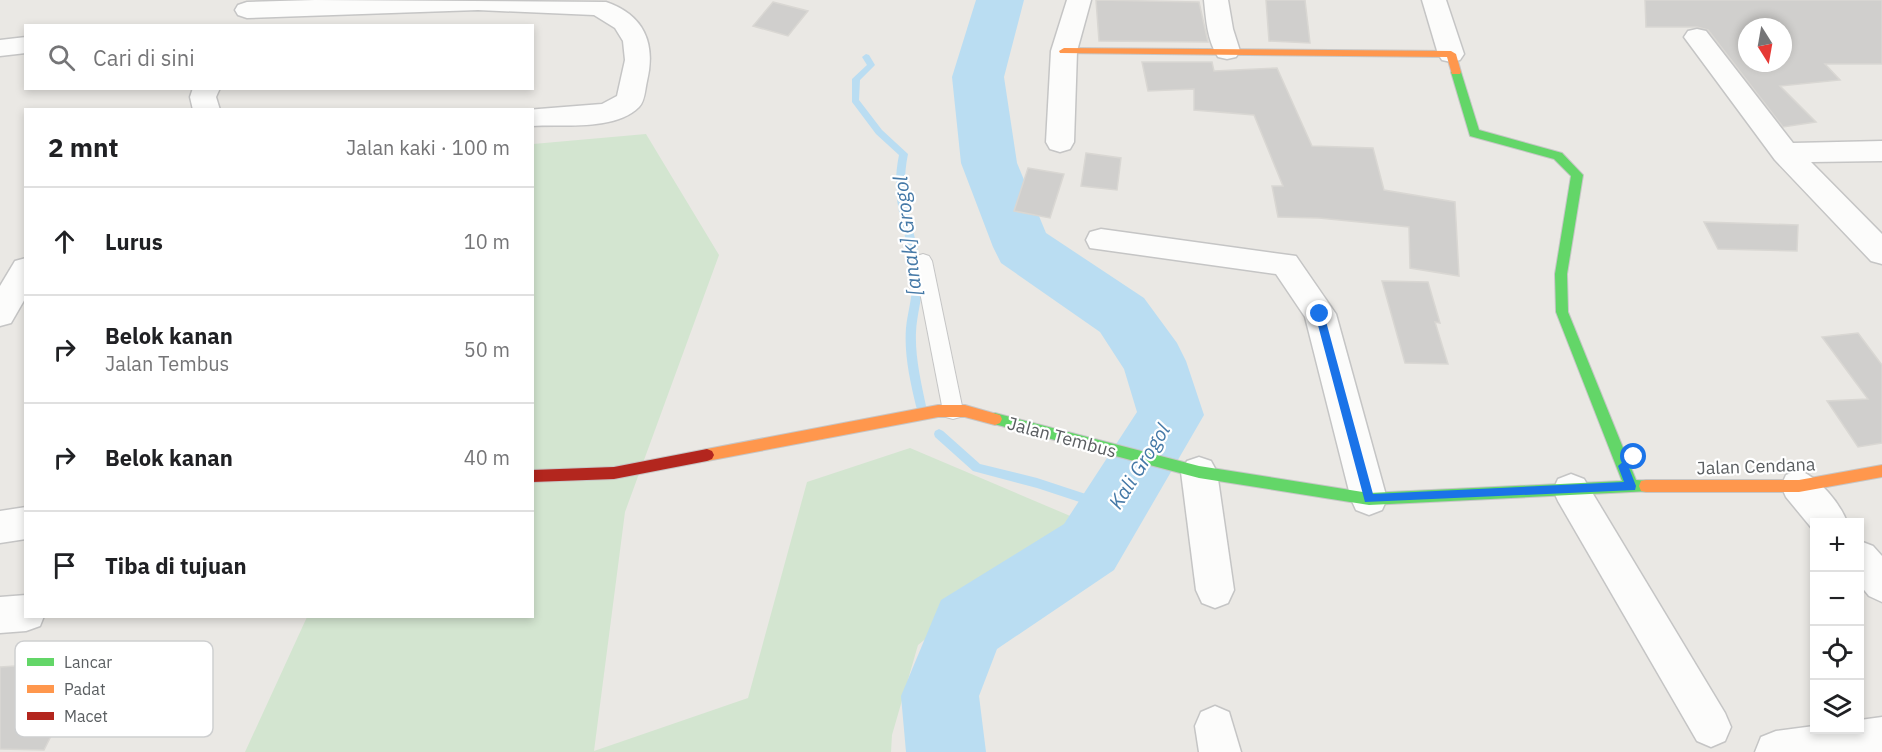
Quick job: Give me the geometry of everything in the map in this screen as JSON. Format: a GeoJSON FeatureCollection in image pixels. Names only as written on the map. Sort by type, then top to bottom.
{"type":"FeatureCollection","features":[{"type":"Feature","properties":{"kind":"street"},"geometry":{"type":"LineString","coordinates":[[1060,141],[1064,51],[1079,0]]}},
{"type":"Feature","properties":{"kind":"street"},"geometry":{"type":"LineString","coordinates":[[1216,0],[1220,29],[1227,51]]}},
{"type":"Feature","properties":{"kind":"street"},"geometry":{"type":"LineString","coordinates":[[1434,0],[1439,25],[1451,54],[1474,133],[1558,156],[1577,175],[1561,274],[1562,312],[1631,486]]}},
{"type":"Feature","properties":{"kind":"street"},"geometry":{"type":"LineString","coordinates":[[245,12],[478,1],[597,7],[614,12],[623,20],[639,50],[629,101],[607,113],[534,117]]}},
{"type":"Feature","properties":{"kind":"street"},"geometry":{"type":"LineString","coordinates":[[1697,37],[1785,153],[1882,253]]}},
{"type":"Feature","properties":{"kind":"street"},"geometry":{"type":"LineString","coordinates":[[0,48],[24,45]]}},
{"type":"Feature","properties":{"kind":"street"},"geometry":{"type":"LineString","coordinates":[[1064,51],[1451,54]]}},
{"type":"Feature","properties":{"kind":"street"},"geometry":{"type":"LineString","coordinates":[[206,90],[203,97],[206,108]]}},
{"type":"Feature","properties":{"kind":"street"},"geometry":{"type":"LineString","coordinates":[[1785,153],[1882,151]]}},
{"type":"Feature","properties":{"kind":"street"},"geometry":{"type":"LineString","coordinates":[[1101,240],[1285,264],[1320,314],[1369,499]]}},
{"type":"Feature","properties":{"kind":"street"},"geometry":{"type":"LineString","coordinates":[[24,273],[0,316],[24,322]]}},
{"type":"Feature","properties":{"kind":"street","name":"Jalan Tembus"},"geometry":{"type":"LineString","coordinates":[[534,476],[614,473],[926,413],[965,411],[1085,444],[1189,469],[1369,499],[1631,486]]}},
{"type":"Feature","properties":{"kind":"street"},"geometry":{"type":"LineString","coordinates":[[1189,469],[1215,590]]}},
{"type":"Feature","properties":{"kind":"street","name":"Jalan Cendana"},"geometry":{"type":"LineString","coordinates":[[1631,486],[1798,486],[1882,471]]}},
{"type":"Feature","properties":{"kind":"street"},"geometry":{"type":"LineString","coordinates":[[1798,486],[1826,518]]}},
{"type":"Feature","properties":{"kind":"street"},"geometry":{"type":"LineString","coordinates":[[1571,489],[1711,727]]}},
{"type":"Feature","properties":{"kind":"street"},"geometry":{"type":"LineString","coordinates":[[0,526],[24,523]]}},
{"type":"Feature","properties":{"kind":"street"},"geometry":{"type":"LineString","coordinates":[[1864,563],[1882,584]]}},
{"type":"Feature","properties":{"kind":"street"},"geometry":{"type":"LineString","coordinates":[[0,615],[24,613]]}},
{"type":"Feature","properties":{"kind":"street"},"geometry":{"type":"LineString","coordinates":[[1776,752],[1882,738]]}},
{"type":"Feature","properties":{"kind":"lane"},"geometry":{"type":"LineString","coordinates":[[923,261],[953,411]]}},
{"type":"Feature","properties":{"kind":"lane"},"geometry":{"type":"LineString","coordinates":[[1613,399],[1634,457],[1623,466]]}},
{"type":"Feature","properties":{"kind":"green space"},"geometry":{"type":"Polygon","coordinates":[[[646,134],[719,255],[625,512],[594,751],[748,698],[807,482],[910,448],[1075,518],[918,645],[892,735],[891,752],[245,752],[307,618],[534,618],[534,144],[646,134]]]}},
{"type":"Feature","properties":{"kind":"building"},"geometry":{"type":"Polygon","coordinates":[[[1096,0],[1199,2],[1208,42],[1099,41],[1096,0]]]}},
{"type":"Feature","properties":{"kind":"building"},"geometry":{"type":"Polygon","coordinates":[[[1266,0],[1305,0],[1310,43],[1269,41],[1266,0]]]}},
{"type":"Feature","properties":{"kind":"building"},"geometry":{"type":"Polygon","coordinates":[[[1645,0],[1882,0],[1882,64],[1825,64],[1840,80],[1780,86],[1816,122],[1783,127],[1740,72],[1792,72],[1792,18],[1738,18],[1738,69],[1708,30],[1697,27],[1646,27],[1645,0]]]}},
{"type":"Feature","properties":{"kind":"building"},"geometry":{"type":"Polygon","coordinates":[[[773,2],[808,11],[788,36],[753,26],[773,2]]]}},
{"type":"Feature","properties":{"kind":"building"},"geometry":{"type":"Polygon","coordinates":[[[1142,62],[1212,62],[1214,71],[1277,68],[1312,146],[1373,148],[1384,190],[1455,202],[1459,276],[1410,268],[1409,227],[1319,218],[1278,217],[1272,186],[1283,186],[1254,115],[1194,110],[1194,89],[1148,91],[1142,62]]]}},
{"type":"Feature","properties":{"kind":"building"},"geometry":{"type":"Polygon","coordinates":[[[1086,153],[1121,158],[1117,190],[1081,186],[1086,153]]]}},
{"type":"Feature","properties":{"kind":"building"},"geometry":{"type":"Polygon","coordinates":[[[1028,168],[1064,174],[1050,218],[1014,211],[1028,168]]]}},
{"type":"Feature","properties":{"kind":"building"},"geometry":{"type":"Polygon","coordinates":[[[1704,222],[1798,225],[1797,251],[1718,249],[1704,222]]]}},
{"type":"Feature","properties":{"kind":"building"},"geometry":{"type":"Polygon","coordinates":[[[1382,281],[1428,282],[1440,323],[1435,322],[1448,364],[1405,363],[1382,281]]]}},
{"type":"Feature","properties":{"kind":"building"},"geometry":{"type":"Polygon","coordinates":[[[1858,333],[1882,365],[1882,443],[1858,447],[1827,401],[1868,399],[1822,337],[1858,333]]]}},
{"type":"Feature","properties":{"kind":"building"},"geometry":{"type":"Polygon","coordinates":[[[15,666],[15,737],[50,737],[44,750],[0,749],[0,667],[15,666]]]}},
{"type":"Feature","properties":{"kind":"waterway","name":"Kali Grogol"},"geometry":{"type":"LineString","coordinates":[[946,752],[940,696],[968,625],[1089,547],[1171,415],[1154,361],[1122,315],[1022,247],[989,163],[978,77],[1000,0]]}},
{"type":"Feature","properties":{"kind":"waterway","name":"[anak] Grogol"},"geometry":{"type":"LineString","coordinates":[[866,57],[871,65],[856,79],[855,100],[879,132],[904,154],[900,172],[900,190],[917,273],[918,291],[911,331],[911,346],[921,406]]}},
{"type":"Feature","properties":{"kind":"waterway","name":"[anak] Grogol"},"geometry":{"type":"LineString","coordinates":[[939,434],[977,468],[1037,483],[1113,508]]}},
{"type":"Feature","properties":{"kind":"traffic: fast"},"geometry":{"type":"LineString","coordinates":[[1456,72],[1474,133],[1558,156],[1577,175],[1561,274],[1562,312],[1631,486]]}},
{"type":"Feature","properties":{"kind":"traffic: fast"},"geometry":{"type":"LineString","coordinates":[[995,419],[1199,472],[1369,499],[1646,486]]}},
{"type":"Feature","properties":{"kind":"traffic: slow"},"geometry":{"type":"LineString","coordinates":[[1064,51],[1451,54],[1456,72]]}},
{"type":"Feature","properties":{"kind":"traffic: slow"},"geometry":{"type":"LineString","coordinates":[[707,455],[938,411],[965,411],[995,419]]}},
{"type":"Feature","properties":{"kind":"traffic: slow"},"geometry":{"type":"LineString","coordinates":[[1646,486],[1799,486],[1882,471]]}},
{"type":"Feature","properties":{"kind":"traffic: jam"},"geometry":{"type":"LineString","coordinates":[[534,476],[614,473],[707,455]]}},
{"type":"Feature","properties":{"kind":"route"},"geometry":{"type":"LineString","coordinates":[[1320,314],[1369,499],[1631,486],[1623,466],[1634,457]]}}]}
